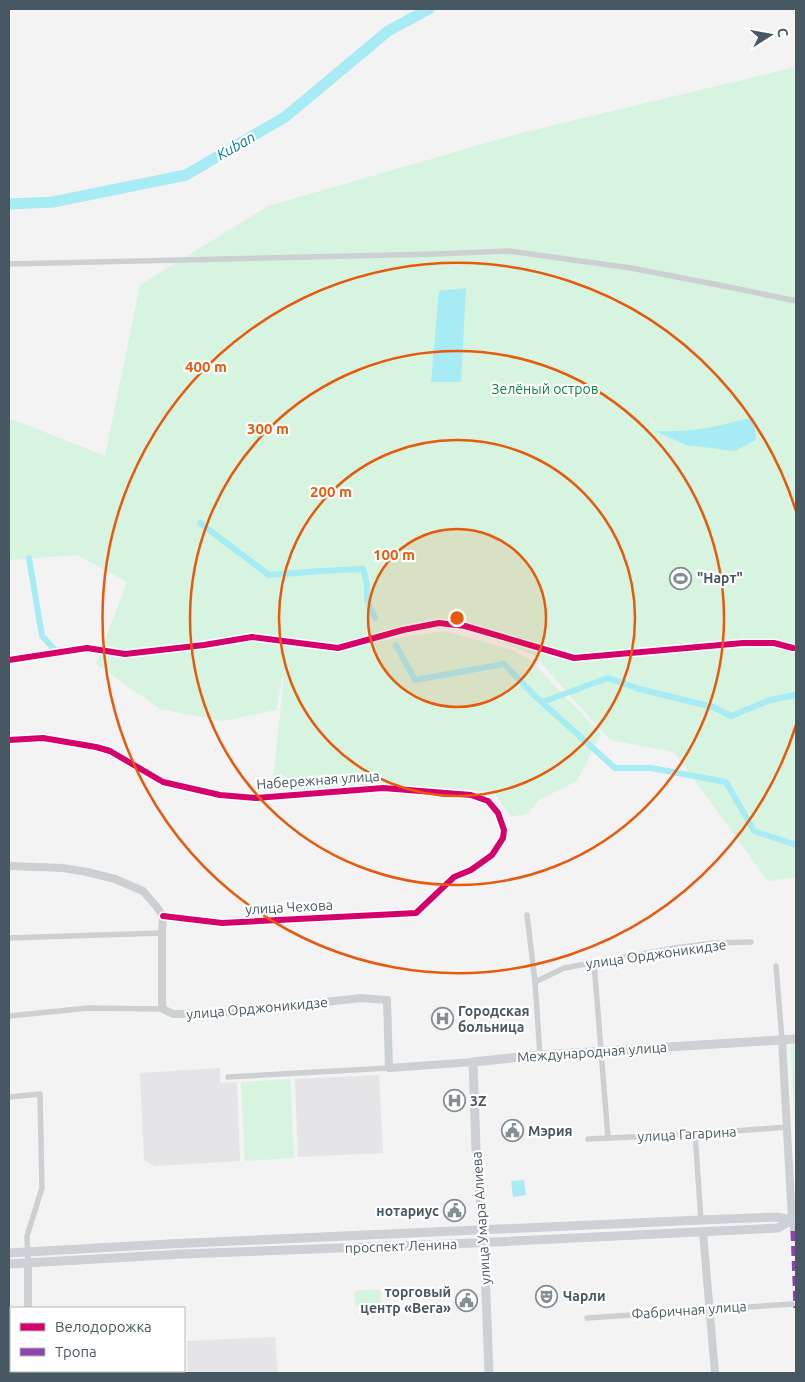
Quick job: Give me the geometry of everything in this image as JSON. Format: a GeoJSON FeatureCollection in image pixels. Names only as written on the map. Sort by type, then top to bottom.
{"type":"FeatureCollection","features":[{"type":"Feature","properties":{"kind":"main road","name":"Международная улица"},"geometry":{"type":"LineString","coordinates":[[473,1062],[540,1055],[796,1039]]}},
{"type":"Feature","properties":{"kind":"main road","name":"улица Умара Алиева"},"geometry":{"type":"LineString","coordinates":[[473,1062],[476,1146],[484,1242],[489,1373]]}},
{"type":"Feature","properties":{"kind":"main road","name":"проспект Ленина"},"geometry":{"type":"LineString","coordinates":[[9,1253],[175,1243],[701,1220],[777,1217],[794,1220]]}},
{"type":"Feature","properties":{"kind":"main road","name":"проспект Ленина"},"geometry":{"type":"LineString","coordinates":[[9,1264],[177,1254],[778,1228],[794,1220]]}},
{"type":"Feature","properties":{"kind":"street"},"geometry":{"type":"LineString","coordinates":[[9,264],[434,254],[509,250],[631,268],[796,302]]}},
{"type":"Feature","properties":{"kind":"street"},"geometry":{"type":"LineString","coordinates":[[9,660],[87,648],[126,654],[204,645],[252,637],[338,648],[404,630],[439,623],[465,626],[574,658],[743,643],[774,643],[793,648]]}},
{"type":"Feature","properties":{"kind":"street","name":"Набережная улица"},"geometry":{"type":"LineString","coordinates":[[9,740],[43,738],[96,747],[110,751],[163,782],[220,795],[256,798],[383,788],[470,795],[488,800],[498,813],[504,830],[503,838],[492,855],[471,870],[454,877],[416,913]]}},
{"type":"Feature","properties":{"kind":"street"},"geometry":{"type":"LineString","coordinates":[[9,866],[62,868],[87,872],[114,879],[143,891],[163,916],[163,1009]]}},
{"type":"Feature","properties":{"kind":"street","name":"улица Чехова"},"geometry":{"type":"LineString","coordinates":[[163,916],[222,923],[416,913]]}},
{"type":"Feature","properties":{"kind":"street"},"geometry":{"type":"LineString","coordinates":[[527,915],[535,982],[540,1055]]}},
{"type":"Feature","properties":{"kind":"street"},"geometry":{"type":"LineString","coordinates":[[9,938],[162,933]]}},
{"type":"Feature","properties":{"kind":"street","name":"улица Орджоникидзе"},"geometry":{"type":"LineString","coordinates":[[535,982],[564,968],[685,947],[714,943],[751,942]]}},
{"type":"Feature","properties":{"kind":"street"},"geometry":{"type":"LineString","coordinates":[[594,963],[608,1138]]}},
{"type":"Feature","properties":{"kind":"street"},"geometry":{"type":"LineString","coordinates":[[776,966],[794,1220],[792,1231]]}},
{"type":"Feature","properties":{"kind":"street","name":"улица Орджоникидзе"},"geometry":{"type":"LineString","coordinates":[[9,1016],[89,1008],[163,1009],[173,1014],[237,1012],[361,998],[387,1000],[389,1068]]}},
{"type":"Feature","properties":{"kind":"street","name":"Международная улица"},"geometry":{"type":"LineString","coordinates":[[228,1077],[473,1062]]}},
{"type":"Feature","properties":{"kind":"street"},"geometry":{"type":"LineString","coordinates":[[9,1097],[40,1094],[42,1188],[27,1236],[28,1307]]}},
{"type":"Feature","properties":{"kind":"street","name":"улица Гагарина"},"geometry":{"type":"LineString","coordinates":[[588,1139],[787,1127]]}},
{"type":"Feature","properties":{"kind":"street"},"geometry":{"type":"LineString","coordinates":[[695,1134],[701,1220]]}},
{"type":"Feature","properties":{"kind":"street"},"geometry":{"type":"LineString","coordinates":[[703,1232],[715,1373]]}},
{"type":"Feature","properties":{"kind":"street","name":"Фабричная улица"},"geometry":{"type":"LineString","coordinates":[[587,1318],[792,1304]]}},
{"type":"Feature","properties":{"kind":"shaded area"},"geometry":{"type":"Polygon","coordinates":[[[220,1068],[220,1083],[237,1082],[240,1161],[155,1166],[144,1160],[140,1073],[220,1068]]]}},
{"type":"Feature","properties":{"kind":"shaded area"},"geometry":{"type":"Polygon","coordinates":[[[379,1075],[383,1153],[298,1157],[295,1079],[379,1075]]]}},
{"type":"Feature","properties":{"kind":"shaded area"},"geometry":{"type":"Polygon","coordinates":[[[275,1337],[278,1373],[188,1373],[187,1341],[275,1337]]]}},
{"type":"Feature","properties":{"kind":"green space","name":"Зелёный остров"},"geometry":{"type":"Polygon","coordinates":[[[796,67],[796,877],[768,881],[674,752],[610,740],[534,655],[441,619],[349,646],[444,631],[513,650],[531,661],[601,734],[577,781],[539,800],[528,813],[511,817],[493,791],[272,790],[285,666],[276,710],[223,721],[160,709],[96,664],[127,582],[77,555],[12,560],[9,558],[9,418],[105,456],[140,285],[268,206],[525,132],[796,67]]]}},
{"type":"Feature","properties":{"kind":"green space"},"geometry":{"type":"Polygon","coordinates":[[[791,1046],[796,1046],[796,1156],[791,1046]]]}},
{"type":"Feature","properties":{"kind":"green space"},"geometry":{"type":"Polygon","coordinates":[[[290,1079],[294,1158],[245,1161],[241,1082],[290,1079]]]}},
{"type":"Feature","properties":{"kind":"green space"},"geometry":{"type":"Polygon","coordinates":[[[380,1289],[381,1304],[355,1306],[355,1291],[380,1289]]]}},
{"type":"Feature","properties":{"kind":"water"},"geometry":{"type":"Polygon","coordinates":[[[466,288],[461,382],[431,382],[439,291],[466,288]]]}},
{"type":"Feature","properties":{"kind":"water"},"geometry":{"type":"Polygon","coordinates":[[[754,417],[756,440],[735,451],[686,445],[655,431],[693,430],[754,417]]]}},
{"type":"Feature","properties":{"kind":"water"},"geometry":{"type":"Polygon","coordinates":[[[524,1180],[526,1195],[513,1197],[511,1181],[524,1180]]]}},
{"type":"Feature","properties":{"kind":"waterway","name":"Kuban"},"geometry":{"type":"LineString","coordinates":[[9,204],[53,202],[186,175],[285,117],[388,31],[429,9]]}},
{"type":"Feature","properties":{"kind":"waterway"},"geometry":{"type":"LineString","coordinates":[[200,523],[269,575],[363,569],[367,584],[367,601],[375,618]]}},
{"type":"Feature","properties":{"kind":"waterway"},"geometry":{"type":"LineString","coordinates":[[29,558],[42,636],[55,650]]}},
{"type":"Feature","properties":{"kind":"waterway"},"geometry":{"type":"LineString","coordinates":[[396,645],[415,680],[504,664],[536,697],[615,768],[651,768],[726,782],[754,831],[796,845]]}},
{"type":"Feature","properties":{"kind":"waterway"},"geometry":{"type":"LineString","coordinates":[[542,702],[608,678],[639,689],[713,707],[731,716],[770,700],[796,695]]}},
{"type":"Feature","properties":{"kind":"marked path"},"geometry":{"type":"LineString","coordinates":[[793,1231],[796,1308]]}},
{"type":"Feature","properties":{"kind":"cycle path"},"geometry":{"type":"LineString","coordinates":[[9,660],[87,648],[125,654],[204,645],[252,637],[338,648],[403,630],[439,623],[465,626],[574,658],[743,643],[774,643],[793,648]]}},
{"type":"Feature","properties":{"kind":"cycle path"},"geometry":{"type":"LineString","coordinates":[[9,740],[43,738],[96,747],[110,751],[163,782],[220,795],[256,798],[383,788],[471,795],[488,801],[498,813],[504,830],[503,838],[492,855],[471,870],[454,877],[416,913],[222,923],[163,916]]}},
{"type":"Feature","properties":{"kind":"place","name":"\"Нарт\""},"geometry":{"type":"Point","coordinates":[681,578]}},
{"type":"Feature","properties":{"kind":"place","name":"Городская больница"},"geometry":{"type":"Point","coordinates":[442,1019]}},
{"type":"Feature","properties":{"kind":"place","name":"3Z"},"geometry":{"type":"Point","coordinates":[454,1101]}},
{"type":"Feature","properties":{"kind":"place","name":"Мэрия"},"geometry":{"type":"Point","coordinates":[512,1131]}},
{"type":"Feature","properties":{"kind":"place","name":"нотариус"},"geometry":{"type":"Point","coordinates":[455,1211]}},
{"type":"Feature","properties":{"kind":"place","name":"Чарли"},"geometry":{"type":"Point","coordinates":[547,1296]}},
{"type":"Feature","properties":{"kind":"place","name":"торговый центр «Вега»"},"geometry":{"type":"Point","coordinates":[467,1300]}}]}
